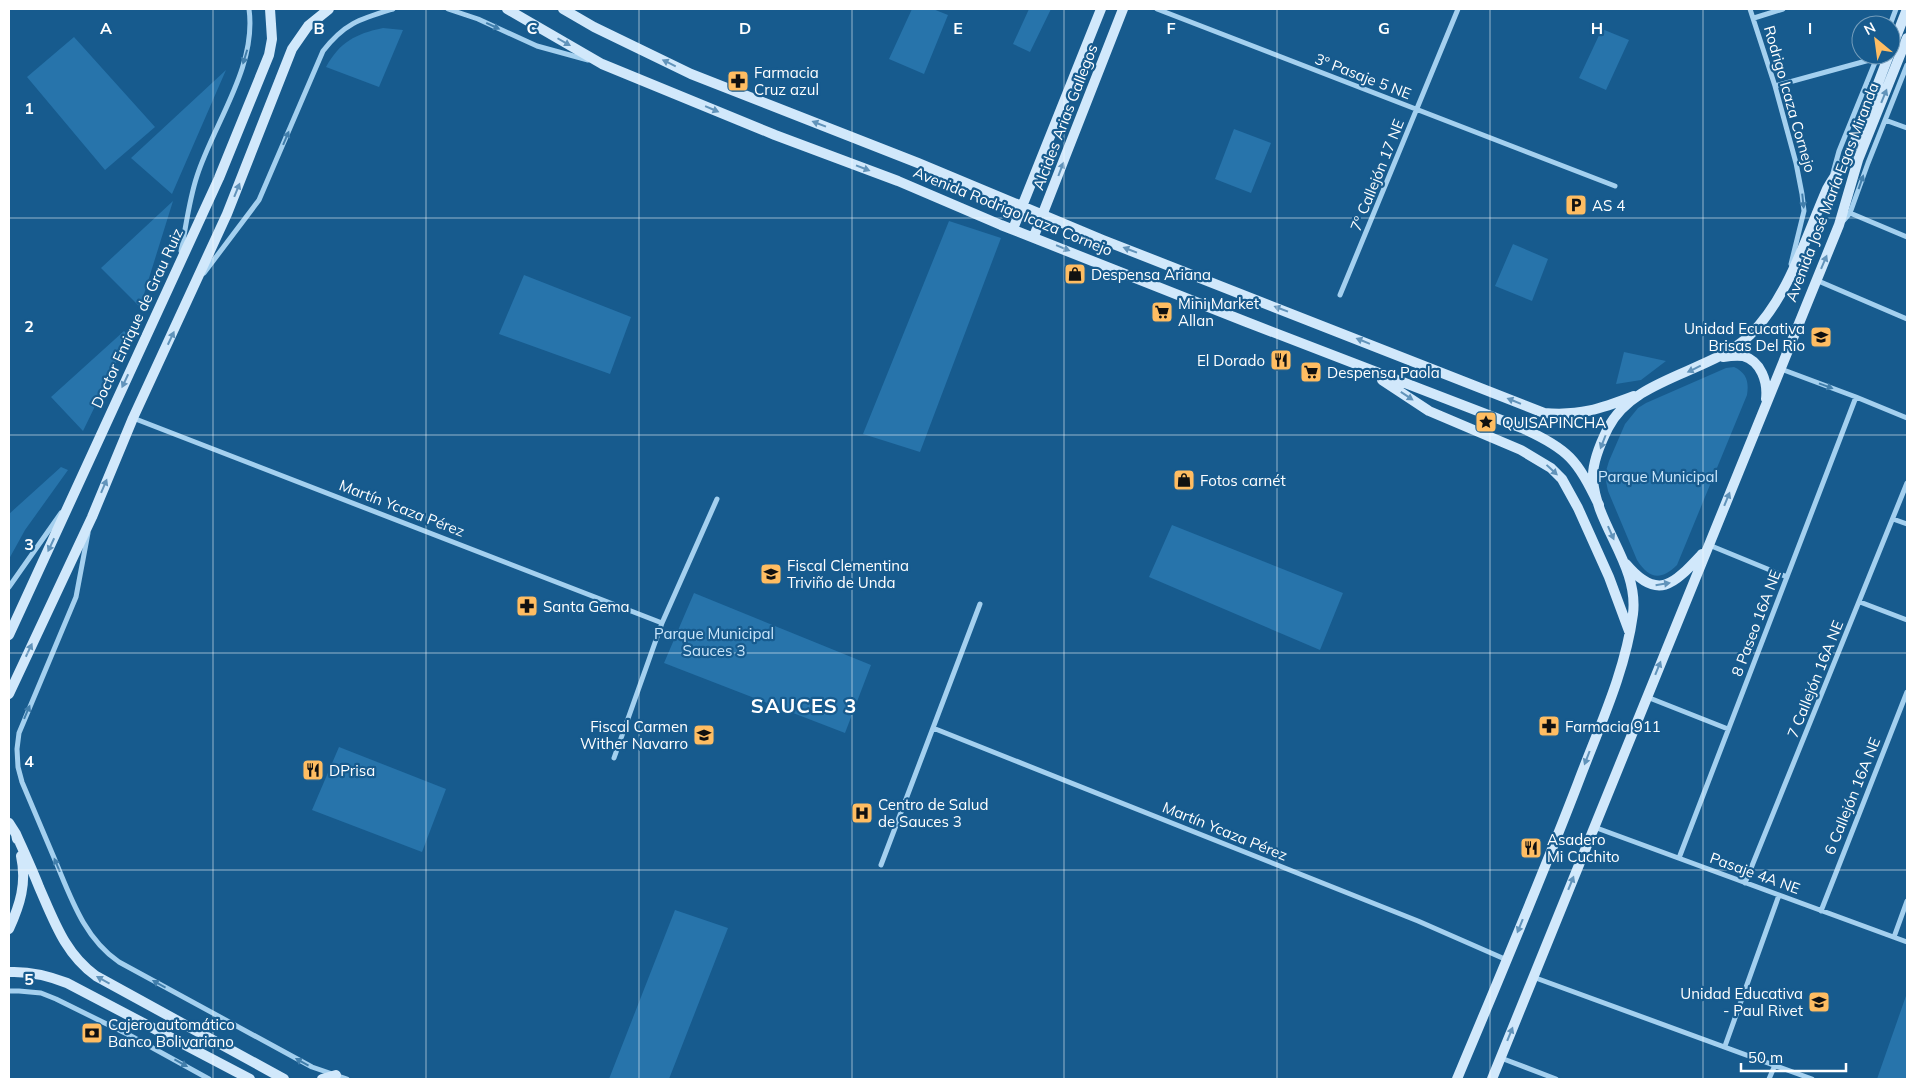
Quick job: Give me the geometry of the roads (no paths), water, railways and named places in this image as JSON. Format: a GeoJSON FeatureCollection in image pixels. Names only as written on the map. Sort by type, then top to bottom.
{"type":"FeatureCollection","features":[{"type":"Feature","properties":{"kind":"street"},"geometry":{"type":"LineString","coordinates":[[178,265],[196,176],[246,54],[250,27],[249,9]]}},
{"type":"Feature","properties":{"kind":"street","name":"Doctor Enrique de Grau Ruiz"},"geometry":{"type":"LineString","coordinates":[[9,635],[219,178],[268,55],[272,39],[270,9]]}},
{"type":"Feature","properties":{"kind":"street"},"geometry":{"type":"LineString","coordinates":[[9,694],[92,516],[133,418],[227,214],[292,49],[308,26],[329,9]]}},
{"type":"Feature","properties":{"kind":"street"},"geometry":{"type":"LineString","coordinates":[[196,283],[259,200],[323,51],[341,31],[356,21],[393,9]]}},
{"type":"Feature","properties":{"kind":"street"},"geometry":{"type":"LineString","coordinates":[[448,9],[478,19],[537,46],[602,64]]}},
{"type":"Feature","properties":{"kind":"street","name":"Avenida Rodrigo Icaza Cornejo"},"geometry":{"type":"LineString","coordinates":[[507,9],[602,64],[774,135],[898,181],[1013,229],[1367,370],[1522,428],[1555,445],[1577,464],[1599,506]]}},
{"type":"Feature","properties":{"kind":"street","name":"Avenida Rodrigo Icaza Cornejo"},"geometry":{"type":"LineString","coordinates":[[563,9],[594,27],[691,74],[1023,205],[1103,240],[1544,413],[1561,414],[1592,411],[1644,392]]}},
{"type":"Feature","properties":{"kind":"street","name":"Alcides Arias Gallegos"},"geometry":{"type":"LineString","coordinates":[[1013,229],[1101,9]]}},
{"type":"Feature","properties":{"kind":"street","name":"Alcides Arias Gallegos"},"geometry":{"type":"LineString","coordinates":[[1034,236],[1123,9]]}},
{"type":"Feature","properties":{"kind":"street","name":"3º Pasaje 5 NE"},"geometry":{"type":"LineString","coordinates":[[1157,9],[1615,186]]}},
{"type":"Feature","properties":{"kind":"street","name":"7º Callejón 17 NE"},"geometry":{"type":"LineString","coordinates":[[1340,295],[1458,9]]}},
{"type":"Feature","properties":{"kind":"street","name":"Rodrigo Icaza Cornejo"},"geometry":{"type":"LineString","coordinates":[[1750,9],[1775,86],[1796,164],[1804,211],[1786,285]]}},
{"type":"Feature","properties":{"kind":"street"},"geometry":{"type":"LineString","coordinates":[[1754,18],[1783,9]]}},
{"type":"Feature","properties":{"kind":"street"},"geometry":{"type":"LineString","coordinates":[[1901,25],[1907,10]]}},
{"type":"Feature","properties":{"kind":"street","name":"Avenida José María Egas Miranda"},"geometry":{"type":"LineString","coordinates":[[1492,1079],[1839,225],[1858,160],[1907,38]]}},
{"type":"Feature","properties":{"kind":"street"},"geometry":{"type":"LineString","coordinates":[[1775,86],[1851,64]]}},
{"type":"Feature","properties":{"kind":"street"},"geometry":{"type":"LineString","coordinates":[[1829,184],[1839,151],[1873,65]]}},
{"type":"Feature","properties":{"kind":"street","name":"Avenida José María Egas Miranda"},"geometry":{"type":"LineString","coordinates":[[1457,1079],[1620,674],[1633,610],[1632,593],[1624,561],[1599,506],[1593,477],[1593,468],[1605,436],[1614,418],[1621,410],[1644,392],[1730,351],[1750,335],[1773,306],[1786,285],[1829,184],[1848,156],[1885,65]]}},
{"type":"Feature","properties":{"kind":"street"},"geometry":{"type":"LineString","coordinates":[[1839,225],[1850,213],[1907,65]]}},
{"type":"Feature","properties":{"kind":"street"},"geometry":{"type":"LineString","coordinates":[[1885,120],[1907,128]]}},
{"type":"Feature","properties":{"kind":"street"},"geometry":{"type":"LineString","coordinates":[[1850,213],[1907,238]]}},
{"type":"Feature","properties":{"kind":"street"},"geometry":{"type":"LineString","coordinates":[[1816,280],[1907,319]]}},
{"type":"Feature","properties":{"kind":"street"},"geometry":{"type":"LineString","coordinates":[[1716,358],[1742,356],[1754,362],[1765,381],[1766,405]]}},
{"type":"Feature","properties":{"kind":"street"},"geometry":{"type":"LineString","coordinates":[[1780,369],[1907,418]]}},
{"type":"Feature","properties":{"kind":"street"},"geometry":{"type":"LineString","coordinates":[[1367,370],[1429,411],[1521,450],[1551,468],[1562,479],[1578,508],[1609,577],[1629,632]]}},
{"type":"Feature","properties":{"kind":"street","name":"8 Paseo 16A NE"},"geometry":{"type":"LineString","coordinates":[[1678,858],[1856,397]]}},
{"type":"Feature","properties":{"kind":"street","name":"Martín Ycaza Pérez"},"geometry":{"type":"LineString","coordinates":[[133,418],[662,623]]}},
{"type":"Feature","properties":{"kind":"street","name":"7 Callejón 16A NE"},"geometry":{"type":"LineString","coordinates":[[1745,883],[1907,483]]}},
{"type":"Feature","properties":{"kind":"street"},"geometry":{"type":"LineString","coordinates":[[9,587],[75,494]]}},
{"type":"Feature","properties":{"kind":"street"},"geometry":{"type":"LineString","coordinates":[[614,758],[662,623],[717,499]]}},
{"type":"Feature","properties":{"kind":"street"},"geometry":{"type":"LineString","coordinates":[[92,516],[76,597],[24,719],[17,749],[18,767],[22,782],[74,907],[93,938],[105,952],[119,962],[312,1068],[347,1079]]}},
{"type":"Feature","properties":{"kind":"street"},"geometry":{"type":"LineString","coordinates":[[1893,519],[1907,524]]}},
{"type":"Feature","properties":{"kind":"street"},"geometry":{"type":"LineString","coordinates":[[1624,561],[1644,581],[1650,584],[1666,584],[1684,575],[1707,547],[1787,577]]}},
{"type":"Feature","properties":{"kind":"street"},"geometry":{"type":"LineString","coordinates":[[1860,602],[1907,620]]}},
{"type":"Feature","properties":{"kind":"street"},"geometry":{"type":"LineString","coordinates":[[881,865],[980,604]]}},
{"type":"Feature","properties":{"kind":"street","name":"6 Callejón 16A NE"},"geometry":{"type":"LineString","coordinates":[[1821,911],[1907,692]]}},
{"type":"Feature","properties":{"kind":"street"},"geometry":{"type":"LineString","coordinates":[[1647,697],[1728,729]]}},
{"type":"Feature","properties":{"kind":"street","name":"Martín Ycaza Pérez"},"geometry":{"type":"LineString","coordinates":[[933,728],[1418,921],[1506,960]]}},
{"type":"Feature","properties":{"kind":"street"},"geometry":{"type":"LineString","coordinates":[[9,823],[16,834],[57,929],[74,956],[85,968],[96,976],[284,1079]]}},
{"type":"Feature","properties":{"kind":"street","name":"Pasaje 4A NE"},"geometry":{"type":"LineString","coordinates":[[1594,827],[1907,942]]}},
{"type":"Feature","properties":{"kind":"street"},"geometry":{"type":"LineString","coordinates":[[9,930],[20,905],[24,871],[16,834]]}},
{"type":"Feature","properties":{"kind":"street"},"geometry":{"type":"LineString","coordinates":[[1725,1046],[1779,895]]}},
{"type":"Feature","properties":{"kind":"street"},"geometry":{"type":"LineString","coordinates":[[1894,937],[1907,901]]}},
{"type":"Feature","properties":{"kind":"street"},"geometry":{"type":"LineString","coordinates":[[9,972],[29,971],[48,975],[67,983],[250,1079]]}},
{"type":"Feature","properties":{"kind":"street"},"geometry":{"type":"LineString","coordinates":[[1533,977],[1812,1079]]}},
{"type":"Feature","properties":{"kind":"street"},"geometry":{"type":"LineString","coordinates":[[9,992],[35,992],[56,999],[131,1036],[209,1079]]}},
{"type":"Feature","properties":{"kind":"street"},"geometry":{"type":"LineString","coordinates":[[1500,1057],[1556,1079]]}},
{"type":"Feature","properties":{"kind":"street"},"geometry":{"type":"LineString","coordinates":[[1769,1079],[1774,1065]]}},
{"type":"Feature","properties":{"kind":"street"},"geometry":{"type":"LineString","coordinates":[[322,1079],[336,1075]]}},
{"type":"Feature","properties":{"kind":"place","name":"Farmacia Cruz azul"},"geometry":{"type":"Point","coordinates":[738,81]}},
{"type":"Feature","properties":{"kind":"place","name":"AS 4"},"geometry":{"type":"Point","coordinates":[1576,205]}},
{"type":"Feature","properties":{"kind":"place","name":"Despensa Ariana"},"geometry":{"type":"Point","coordinates":[1075,274]}},
{"type":"Feature","properties":{"kind":"place","name":"Mini Market Allan"},"geometry":{"type":"Point","coordinates":[1162,312]}},
{"type":"Feature","properties":{"kind":"place","name":"Unidad Ecucativa Brisas Del Rio"},"geometry":{"type":"Point","coordinates":[1821,337]}},
{"type":"Feature","properties":{"kind":"place","name":"El Dorado"},"geometry":{"type":"Point","coordinates":[1281,360]}},
{"type":"Feature","properties":{"kind":"place","name":"Despensa Paola"},"geometry":{"type":"Point","coordinates":[1311,372]}},
{"type":"Feature","properties":{"kind":"place","name":"QUISAPINCHA"},"geometry":{"type":"Point","coordinates":[1486,422]}},
{"type":"Feature","properties":{"kind":"place","name":"Fotos carnét"},"geometry":{"type":"Point","coordinates":[1184,480]}},
{"type":"Feature","properties":{"kind":"place","name":"Fiscal Clementina Triviño de Unda"},"geometry":{"type":"Point","coordinates":[771,574]}},
{"type":"Feature","properties":{"kind":"place","name":"Santa Gema"},"geometry":{"type":"Point","coordinates":[527,606]}},
{"type":"Feature","properties":{"kind":"place","name":"Farmacia 911"},"geometry":{"type":"Point","coordinates":[1549,726]}},
{"type":"Feature","properties":{"kind":"place","name":"Fiscal Carmen Wither Navarro"},"geometry":{"type":"Point","coordinates":[704,735]}},
{"type":"Feature","properties":{"kind":"place","name":"DPrisa"},"geometry":{"type":"Point","coordinates":[313,770]}},
{"type":"Feature","properties":{"kind":"place","name":"Centro de Salud de Sauces 3"},"geometry":{"type":"Point","coordinates":[862,813]}},
{"type":"Feature","properties":{"kind":"place","name":"Asadero Mi Cuchito"},"geometry":{"type":"Point","coordinates":[1531,848]}},
{"type":"Feature","properties":{"kind":"place","name":"Unidad Educativa - Paul Rivet"},"geometry":{"type":"Point","coordinates":[1819,1002]}},
{"type":"Feature","properties":{"kind":"place","name":"Cajero automático Banco Bolivariano"},"geometry":{"type":"Point","coordinates":[92,1033]}},
{"type":"Feature","properties":{"kind":"district","name":"SAUCES 3"},"geometry":{"type":"Point","coordinates":[804,705]}},
{"type":"Feature","properties":{"kind":"park label","name":"Parque Municipal"},"geometry":{"type":"Point","coordinates":[1658,476]}},
{"type":"Feature","properties":{"kind":"park label","name":"Parque Municipal Sauces 3"},"geometry":{"type":"Point","coordinates":[714,642]}}]}
